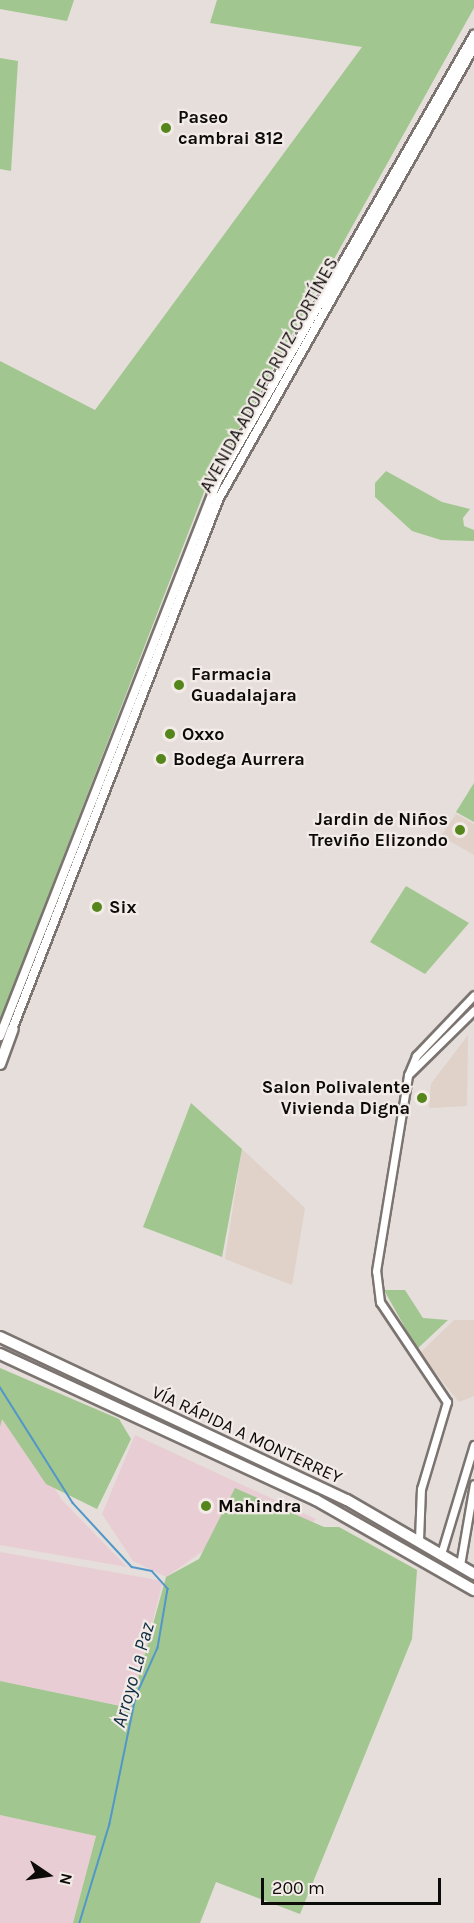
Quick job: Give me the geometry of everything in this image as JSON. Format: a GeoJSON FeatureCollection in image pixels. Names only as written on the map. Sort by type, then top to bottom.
{"type":"FeatureCollection","features":[{"type":"Feature","properties":{"kind":"highway"},"geometry":{"type":"LineString","coordinates":[[0,1064],[13,1029]]}},
{"type":"Feature","properties":{"kind":"highway","name":"VÍA RÁPIDA A MONTERREY"},"geometry":{"type":"LineString","coordinates":[[0,1337],[294,1474],[419,1540],[474,1574]]}},
{"type":"Feature","properties":{"kind":"highway"},"geometry":{"type":"LineString","coordinates":[[0,1354],[316,1500],[474,1590]]}},
{"type":"Feature","properties":{"kind":"main road"},"geometry":{"type":"LineString","coordinates":[[0,1036],[134,706],[217,482],[474,35]]}},
{"type":"Feature","properties":{"kind":"main road","name":"AVENIDA ADOLFO RUIZ CORTÍNES"},"geometry":{"type":"LineString","coordinates":[[0,1055],[13,1029],[134,706],[227,482],[474,47]]}},
{"type":"Feature","properties":{"kind":"street"},"geometry":{"type":"LineString","coordinates":[[64,878],[74,870]]}},
{"type":"Feature","properties":{"kind":"street"},"geometry":{"type":"LineString","coordinates":[[419,1540],[422,1488],[447,1402],[380,1302],[375,1271],[408,1075],[416,1056],[474,995]]}},
{"type":"Feature","properties":{"kind":"street"},"geometry":{"type":"LineString","coordinates":[[408,1075],[474,1010]]}},
{"type":"Feature","properties":{"kind":"street"},"geometry":{"type":"LineString","coordinates":[[441,1554],[450,1534],[474,1445]]}},
{"type":"Feature","properties":{"kind":"street"},"geometry":{"type":"LineString","coordinates":[[460,1565],[462,1538],[474,1484]]}},
{"type":"Feature","properties":{"kind":"street"},"geometry":{"type":"LineString","coordinates":[[450,1534],[462,1538]]}},
{"type":"Feature","properties":{"kind":"shaded area","name":"Jardin de Niños Treviño Elizondo"},"geometry":{"type":"Polygon","coordinates":[[[456,814],[474,824],[474,855],[441,836],[456,814]]]}},
{"type":"Feature","properties":{"kind":"shaded area"},"geometry":{"type":"Polygon","coordinates":[[[468,1035],[467,1106],[429,1108],[431,1084],[468,1035]]]}},
{"type":"Feature","properties":{"kind":"shaded area"},"geometry":{"type":"Polygon","coordinates":[[[242,1149],[305,1208],[292,1285],[225,1259],[242,1149]]]}},
{"type":"Feature","properties":{"kind":"shaded area"},"geometry":{"type":"Polygon","coordinates":[[[454,1320],[474,1320],[474,1396],[459,1402],[420,1353],[454,1320]]]}},
{"type":"Feature","properties":{"kind":"shaded area"},"geometry":{"type":"Polygon","coordinates":[[[0,1403],[62,1500],[127,1567],[0,1545],[0,1403]]]}},
{"type":"Feature","properties":{"kind":"shaded area"},"geometry":{"type":"Polygon","coordinates":[[[135,1435],[316,1519],[292,1545],[203,1551],[166,1577],[133,1561],[102,1514],[135,1435]]]}},
{"type":"Feature","properties":{"kind":"shaded area"},"geometry":{"type":"Polygon","coordinates":[[[0,1552],[163,1581],[131,1708],[0,1681],[0,1552]]]}},
{"type":"Feature","properties":{"kind":"shaded area"},"geometry":{"type":"Polygon","coordinates":[[[0,1815],[96,1836],[73,1923],[0,1923],[0,1815]]]}},
{"type":"Feature","properties":{"kind":"green space"},"geometry":{"type":"Polygon","coordinates":[[[0,0],[74,0],[67,21],[0,9],[0,0]]]}},
{"type":"Feature","properties":{"kind":"green space"},"geometry":{"type":"Polygon","coordinates":[[[217,0],[474,0],[474,8],[204,492],[0,1021],[0,361],[95,410],[362,47],[210,23],[217,0]]]}},
{"type":"Feature","properties":{"kind":"green space"},"geometry":{"type":"Polygon","coordinates":[[[0,58],[18,61],[11,171],[0,169],[0,58]]]}},
{"type":"Feature","properties":{"kind":"green space"},"geometry":{"type":"Polygon","coordinates":[[[386,471],[442,502],[470,509],[463,518],[464,526],[474,530],[474,541],[441,540],[412,531],[375,497],[375,483],[386,471]]]}},
{"type":"Feature","properties":{"kind":"green space"},"geometry":{"type":"Polygon","coordinates":[[[474,783],[474,822],[456,812],[474,783]]]}},
{"type":"Feature","properties":{"kind":"green space"},"geometry":{"type":"Polygon","coordinates":[[[406,886],[469,923],[425,974],[370,942],[406,886]]]}},
{"type":"Feature","properties":{"kind":"green space"},"geometry":{"type":"Polygon","coordinates":[[[191,1103],[242,1149],[222,1257],[143,1227],[191,1103]]]}},
{"type":"Feature","properties":{"kind":"green space"},"geometry":{"type":"Polygon","coordinates":[[[384,1290],[405,1290],[423,1318],[448,1320],[417,1349],[384,1290]]]}},
{"type":"Feature","properties":{"kind":"green space"},"geometry":{"type":"Polygon","coordinates":[[[0,1368],[119,1419],[131,1439],[97,1509],[46,1484],[2,1419],[0,1427],[0,1368]]]}},
{"type":"Feature","properties":{"kind":"green space"},"geometry":{"type":"Polygon","coordinates":[[[235,1488],[324,1527],[339,1527],[417,1570],[412,1639],[300,1914],[216,1882],[200,1923],[73,1923],[96,1836],[0,1815],[0,1681],[130,1708],[166,1577],[199,1559],[235,1488]]]}},
{"type":"Feature","properties":{"kind":"waterway","name":"Arroyo La Paz"},"geometry":{"type":"LineString","coordinates":[[0,1387],[73,1503],[132,1567],[152,1571],[168,1589],[158,1648],[136,1697],[110,1824],[80,1923]]}},
{"type":"Feature","properties":{"kind":"place","name":"Paseo cambrai 812"},"geometry":{"type":"Point","coordinates":[166,128]}},
{"type":"Feature","properties":{"kind":"place","name":"Farmacia Guadalajara"},"geometry":{"type":"Point","coordinates":[179,685]}},
{"type":"Feature","properties":{"kind":"place","name":"Oxxo"},"geometry":{"type":"Point","coordinates":[170,734]}},
{"type":"Feature","properties":{"kind":"place","name":"Bodega Aurrera"},"geometry":{"type":"Point","coordinates":[161,759]}},
{"type":"Feature","properties":{"kind":"place","name":"Jardin de Niños Treviño Elizondo"},"geometry":{"type":"Point","coordinates":[460,830]}},
{"type":"Feature","properties":{"kind":"place","name":"Six"},"geometry":{"type":"Point","coordinates":[97,907]}},
{"type":"Feature","properties":{"kind":"place","name":"Salon Polivalente Vivienda Digna"},"geometry":{"type":"Point","coordinates":[422,1098]}},
{"type":"Feature","properties":{"kind":"place","name":"Mahindra"},"geometry":{"type":"Point","coordinates":[206,1506]}}]}
